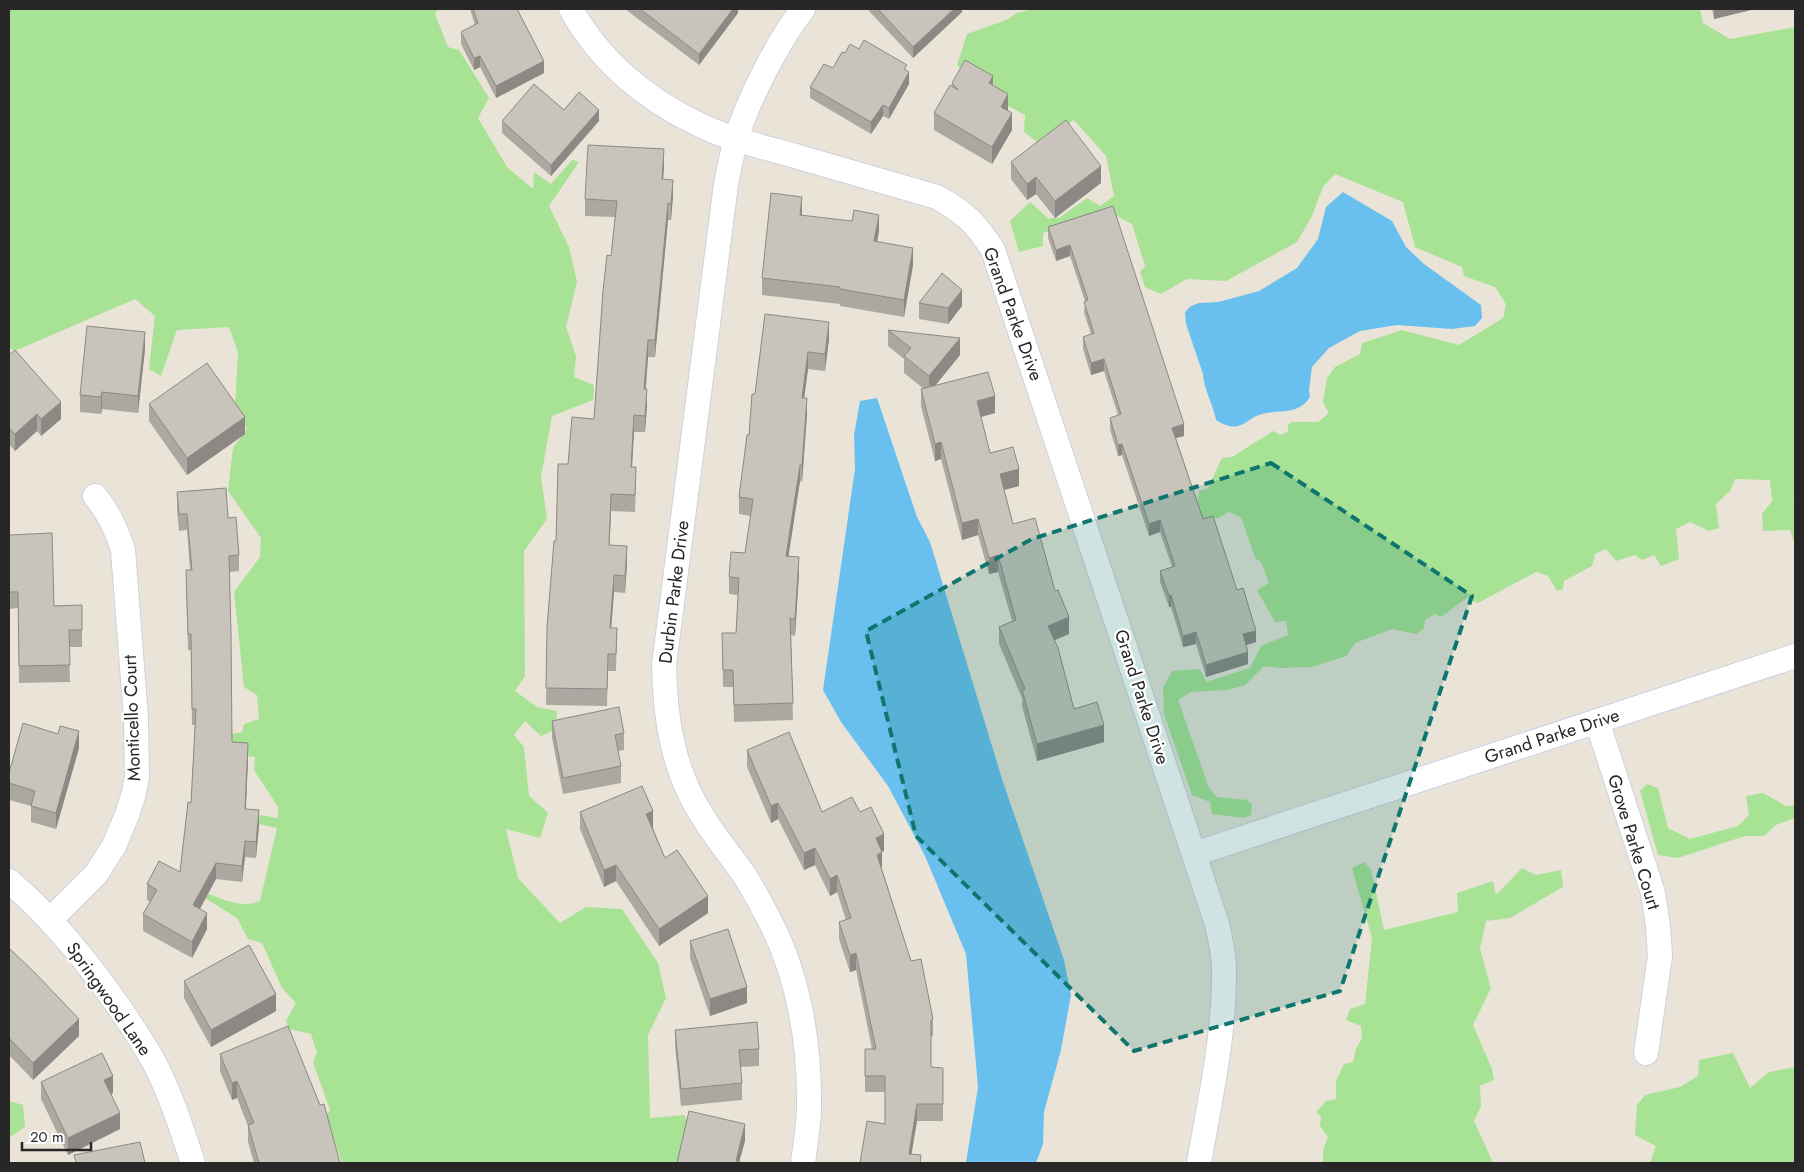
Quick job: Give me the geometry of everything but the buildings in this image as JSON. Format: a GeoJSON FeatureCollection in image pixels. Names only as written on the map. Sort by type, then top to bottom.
{"type":"FeatureCollection","features":[{"type":"Feature","properties":{"kind":"street","name":"Grand Parke Drive"},"geometry":{"type":"LineString","coordinates":[[571,9],[578,22],[602,54],[630,81],[664,106],[699,125],[736,138],[937,197],[959,209],[979,228],[993,250],[1217,924],[1224,967],[1220,1035],[1199,1163]]}},
{"type":"Feature","properties":{"kind":"street","name":"Durbin Parke Drive"},"geometry":{"type":"LineString","coordinates":[[803,9],[775,52],[755,92],[736,138],[726,184],[664,665],[665,702],[672,743],[685,783],[702,816],[746,878],[772,924],[790,973],[801,1014],[808,1061],[809,1108],[803,1163]]}},
{"type":"Feature","properties":{"kind":"street","name":"Monticello Court"},"geometry":{"type":"LineString","coordinates":[[50,920],[96,874],[114,846],[127,815],[137,777],[136,718],[123,550],[116,528],[105,508],[95,496]]}},
{"type":"Feature","properties":{"kind":"street","name":"Grand Parke Drive"},"geometry":{"type":"LineString","coordinates":[[1194,854],[1795,656]]}},
{"type":"Feature","properties":{"kind":"street","name":"Grove Parke Court"},"geometry":{"type":"LineString","coordinates":[[1597,721],[1653,893],[1658,926],[1660,956],[1646,1053]]}},
{"type":"Feature","properties":{"kind":"street","name":"Springwood Lane"},"geometry":{"type":"LineString","coordinates":[[9,881],[36,904],[50,920],[92,969],[130,1022],[155,1064],[175,1109],[193,1163]]}},
{"type":"Feature","properties":{"kind":"highlighted area"},"geometry":{"type":"Polygon","coordinates":[[[1271,463],[1472,596],[1340,991],[1134,1051],[916,836],[866,631],[1032,539],[1271,463]]]}},
{"type":"Feature","properties":{"kind":"green space"},"geometry":{"type":"Polygon","coordinates":[[[9,9],[438,9],[435,14],[448,47],[459,50],[489,98],[478,118],[507,167],[533,189],[534,172],[551,184],[572,160],[579,162],[549,206],[569,247],[577,282],[566,327],[576,356],[574,377],[594,385],[593,400],[552,416],[541,477],[547,519],[524,551],[525,676],[515,691],[537,707],[557,711],[556,729],[541,736],[525,721],[514,735],[524,747],[529,796],[548,813],[540,838],[506,829],[518,878],[560,923],[586,907],[622,909],[658,963],[666,998],[648,1035],[650,1118],[684,1115],[692,1128],[677,1163],[342,1163],[334,1140],[326,1138],[323,1122],[330,1110],[313,1062],[317,1053],[311,1034],[289,1029],[286,1021],[296,1003],[282,988],[262,943],[248,939],[237,918],[205,898],[206,893],[240,904],[260,901],[277,828],[204,812],[210,807],[278,818],[278,807],[254,770],[255,757],[240,755],[227,735],[242,732],[244,724],[259,719],[257,695],[244,687],[234,592],[260,557],[261,538],[228,491],[233,448],[247,429],[235,408],[238,352],[229,327],[177,330],[161,376],[149,369],[155,316],[135,299],[15,351],[9,348],[9,9]]]}},
{"type":"Feature","properties":{"kind":"green space"},"geometry":{"type":"Polygon","coordinates":[[[1033,9],[1700,9],[1703,23],[1730,39],[1795,27],[1795,497],[1793,498],[1795,503],[1795,545],[1790,530],[1763,531],[1762,514],[1772,501],[1770,480],[1735,479],[1730,491],[1716,504],[1719,528],[1709,531],[1690,522],[1676,529],[1679,559],[1661,566],[1654,555],[1642,560],[1635,555],[1616,561],[1606,549],[1595,554],[1592,566],[1564,581],[1563,589],[1557,591],[1548,576],[1536,572],[1478,603],[1468,597],[1441,617],[1435,614],[1425,620],[1424,629],[1416,634],[1392,629],[1355,643],[1346,656],[1312,667],[1280,668],[1264,666],[1245,685],[1228,690],[1191,692],[1178,700],[1209,788],[1217,797],[1247,800],[1252,804],[1251,815],[1244,818],[1212,814],[1210,802],[1192,795],[1164,714],[1163,688],[1172,671],[1200,669],[1206,682],[1250,668],[1261,646],[1288,635],[1286,621],[1275,622],[1257,590],[1269,583],[1261,562],[1255,558],[1241,517],[1229,512],[1218,518],[1201,519],[1197,505],[1199,491],[1208,488],[1222,458],[1232,457],[1273,431],[1281,435],[1288,431],[1288,425],[1292,422],[1318,422],[1329,413],[1323,402],[1327,378],[1335,367],[1360,354],[1362,343],[1402,330],[1459,345],[1503,318],[1506,304],[1495,287],[1464,276],[1462,267],[1415,247],[1403,202],[1335,174],[1323,187],[1312,216],[1297,242],[1226,281],[1187,279],[1161,294],[1145,287],[1140,272],[1145,266],[1132,224],[1113,214],[1043,233],[1043,246],[1019,252],[1010,221],[1030,202],[1049,219],[1059,218],[1087,198],[1100,206],[1114,196],[1106,156],[1074,120],[1041,145],[1024,132],[1025,115],[997,100],[994,84],[989,78],[969,77],[957,65],[967,34],[1006,20],[1017,13],[1033,9]]]}},
{"type":"Feature","properties":{"kind":"green space"},"geometry":{"type":"Polygon","coordinates":[[[1647,784],[1658,788],[1668,828],[1690,839],[1738,826],[1749,815],[1746,796],[1763,793],[1786,806],[1795,805],[1795,818],[1776,825],[1764,836],[1745,836],[1678,858],[1658,855],[1640,791],[1647,784]]]}},
{"type":"Feature","properties":{"kind":"green space"},"geometry":{"type":"Polygon","coordinates":[[[1364,862],[1371,869],[1384,930],[1458,912],[1457,893],[1493,881],[1496,895],[1522,868],[1536,875],[1561,870],[1563,887],[1510,918],[1486,921],[1480,949],[1491,988],[1473,1025],[1492,1069],[1494,1080],[1480,1086],[1481,1106],[1474,1121],[1493,1163],[1323,1163],[1323,1150],[1328,1137],[1320,1126],[1321,1116],[1316,1112],[1326,1101],[1336,1099],[1336,1081],[1344,1064],[1353,1062],[1356,1049],[1362,1038],[1361,1026],[1346,1020],[1350,1009],[1365,1004],[1372,938],[1352,868],[1364,862]]]}},
{"type":"Feature","properties":{"kind":"green space"},"geometry":{"type":"Polygon","coordinates":[[[1733,1053],[1750,1088],[1769,1072],[1795,1067],[1795,1163],[1650,1163],[1656,1146],[1635,1135],[1637,1105],[1645,1095],[1680,1087],[1698,1076],[1699,1060],[1733,1053]]]}},
{"type":"Feature","properties":{"kind":"green space"},"geometry":{"type":"Polygon","coordinates":[[[9,1101],[23,1105],[25,1127],[9,1138],[9,1101]]]}},
{"type":"Feature","properties":{"kind":"water"},"geometry":{"type":"Polygon","coordinates":[[[1343,192],[1392,221],[1406,247],[1424,264],[1481,305],[1482,318],[1475,326],[1452,329],[1397,325],[1360,331],[1329,348],[1312,367],[1310,397],[1299,407],[1293,410],[1259,415],[1238,426],[1229,426],[1221,423],[1216,420],[1186,324],[1185,312],[1191,306],[1199,303],[1218,302],[1259,291],[1297,268],[1318,239],[1326,207],[1343,192]]]}},
{"type":"Feature","properties":{"kind":"water"},"geometry":{"type":"Polygon","coordinates":[[[877,398],[917,517],[930,542],[1002,779],[1064,960],[1071,995],[1061,1050],[1044,1112],[1043,1144],[1036,1163],[966,1163],[978,1087],[966,954],[925,856],[888,786],[841,722],[823,690],[855,469],[854,435],[860,401],[877,398]]]}}]}
